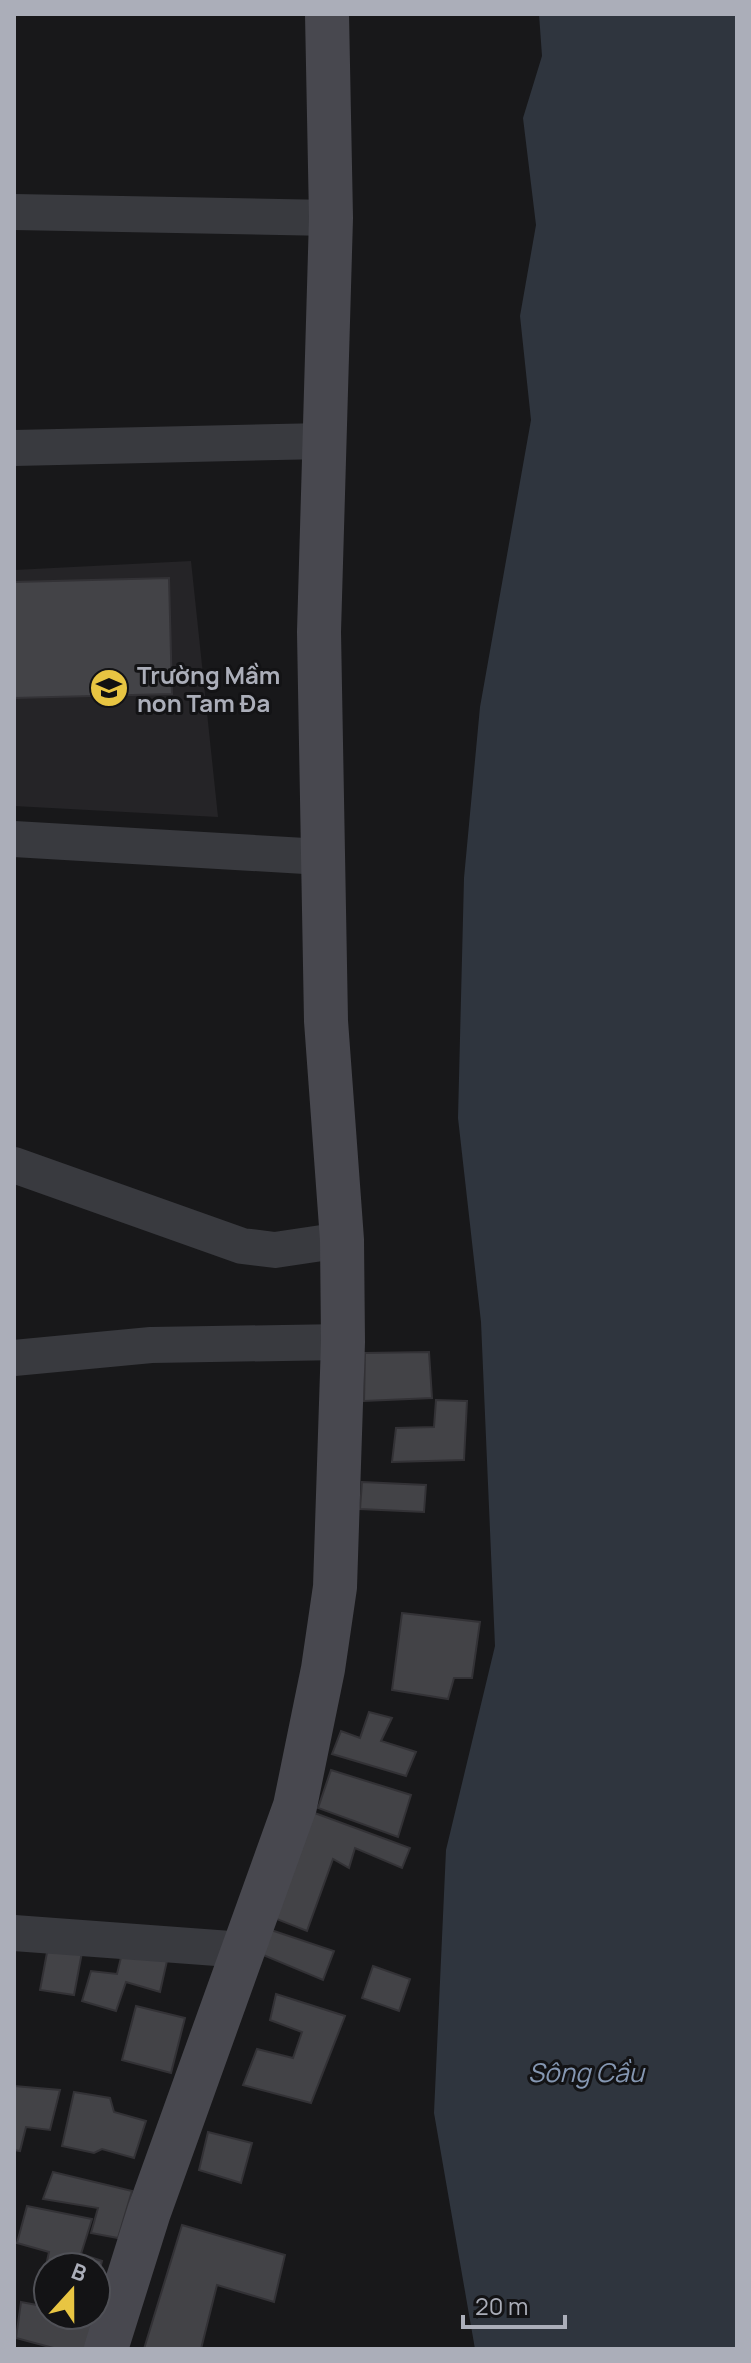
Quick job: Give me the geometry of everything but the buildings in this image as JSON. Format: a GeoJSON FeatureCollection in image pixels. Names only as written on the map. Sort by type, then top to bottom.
{"type":"FeatureCollection","features":[{"type":"Feature","properties":{"kind":"main road"},"geometry":{"type":"LineString","coordinates":[[106,2349],[149,2212],[295,1806],[323,1669],[335,1587],[343,1342],[342,1240],[326,1021],[319,632],[331,218],[327,14]]}},
{"type":"Feature","properties":{"kind":"street"},"geometry":{"type":"LineString","coordinates":[[14,212],[331,218]]}},
{"type":"Feature","properties":{"kind":"street"},"geometry":{"type":"LineString","coordinates":[[14,448],[325,441]]}},
{"type":"Feature","properties":{"kind":"street"},"geometry":{"type":"LineString","coordinates":[[14,839],[322,857]]}},
{"type":"Feature","properties":{"kind":"street"},"geometry":{"type":"LineString","coordinates":[[14,1165],[242,1246],[275,1250],[342,1240]]}},
{"type":"Feature","properties":{"kind":"street"},"geometry":{"type":"LineString","coordinates":[[14,1358],[151,1345],[343,1342]]}},
{"type":"Feature","properties":{"kind":"street"},"geometry":{"type":"LineString","coordinates":[[14,1933],[244,1950]]}},
{"type":"Feature","properties":{"kind":"shaded area","name":"Trường Mầm non Tam Đa"},"geometry":{"type":"Polygon","coordinates":[[[191,561],[218,817],[14,806],[14,570],[191,561]]]}},
{"type":"Feature","properties":{"kind":"water","name":"Sông Cầu"},"geometry":{"type":"Polygon","coordinates":[[[539,14],[737,14],[737,2349],[475,2349],[434,2113],[446,1850],[495,1646],[481,1322],[458,1118],[464,878],[480,707],[531,420],[520,316],[536,225],[523,118],[542,56],[539,14]]]}},
{"type":"Feature","properties":{"kind":"place","name":"Trường Mầm non Tam Đa"},"geometry":{"type":"Point","coordinates":[109,688]}}]}
